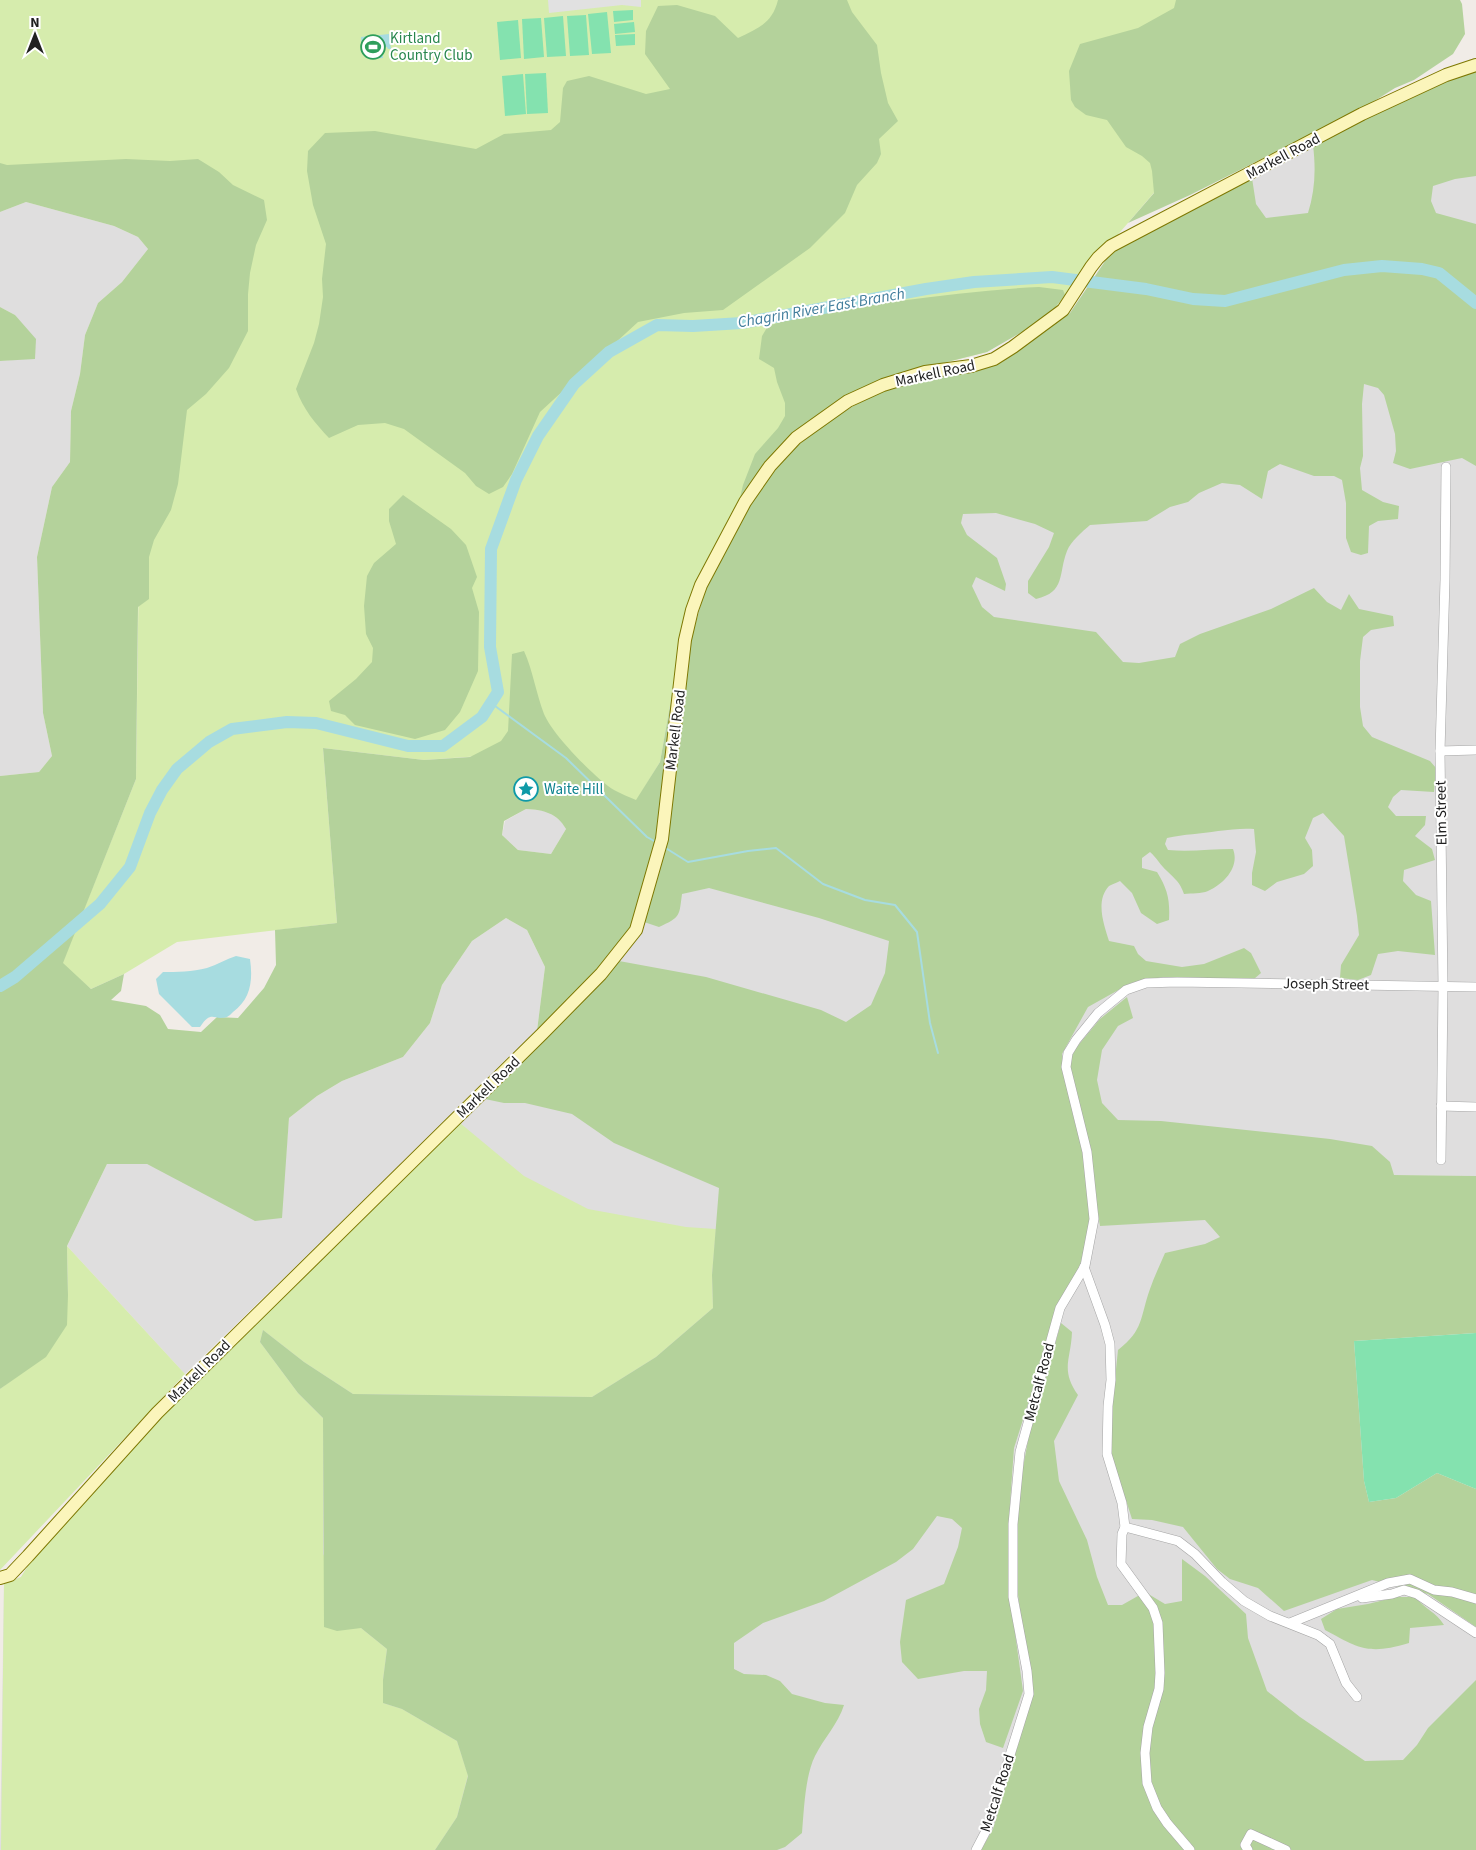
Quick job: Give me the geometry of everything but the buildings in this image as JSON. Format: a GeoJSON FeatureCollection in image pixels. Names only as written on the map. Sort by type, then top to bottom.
{"type":"FeatureCollection","features":[{"type":"Feature","properties":{"kind":"street","name":"Markell Road"},"geometry":{"type":"LineString","coordinates":[[0,1578],[10,1575],[157,1413],[601,974],[636,930],[662,839],[685,640],[692,610],[701,585],[745,502],[770,466],[796,438],[848,402],[883,385],[925,372],[971,366],[994,359],[1063,310],[1091,267],[1111,246],[1362,114],[1446,74],[1476,65]]}},
{"type":"Feature","properties":{"kind":"street","name":"Elm Street"},"geometry":{"type":"LineString","coordinates":[[1441,1160],[1443,986],[1440,751],[1446,467]]}},
{"type":"Feature","properties":{"kind":"street"},"geometry":{"type":"LineString","coordinates":[[1440,751],[1476,750]]}},
{"type":"Feature","properties":{"kind":"street","name":"Joseph Street"},"geometry":{"type":"LineString","coordinates":[[1177,982],[1476,987]]}},
{"type":"Feature","properties":{"kind":"street","name":"Metcalf Road"},"geometry":{"type":"LineString","coordinates":[[976,1850],[987,1830],[1028,1694],[1027,1671],[1013,1597],[1013,1524],[1020,1452],[1060,1308],[1084,1267],[1094,1219],[1087,1152],[1066,1067],[1068,1053],[1098,1013],[1126,990],[1146,983],[1177,982]]}},
{"type":"Feature","properties":{"kind":"street"},"geometry":{"type":"LineString","coordinates":[[1441,1106],[1476,1107]]}},
{"type":"Feature","properties":{"kind":"street"},"geometry":{"type":"LineString","coordinates":[[1084,1267],[1110,1344],[1111,1380],[1108,1406],[1107,1454],[1122,1502],[1125,1527],[1122,1534],[1120,1564],[1153,1608],[1158,1623],[1159,1689],[1148,1727],[1145,1753],[1147,1782],[1157,1808],[1190,1850]]}},
{"type":"Feature","properties":{"kind":"street"},"geometry":{"type":"LineString","coordinates":[[1125,1527],[1178,1541],[1195,1554],[1222,1582],[1244,1601],[1270,1616],[1318,1635],[1330,1644],[1346,1683],[1357,1697]]}},
{"type":"Feature","properties":{"kind":"street"},"geometry":{"type":"LineString","coordinates":[[1290,1623],[1388,1583],[1410,1579],[1434,1590],[1452,1592],[1476,1599]]}},
{"type":"Feature","properties":{"kind":"street"},"geometry":{"type":"LineString","coordinates":[[1348,1600],[1392,1594],[1404,1590],[1417,1594],[1476,1633]]}},
{"type":"Feature","properties":{"kind":"street"},"geometry":{"type":"LineString","coordinates":[[1248,1850],[1245,1845],[1252,1834],[1286,1850]]}},
{"type":"Feature","properties":{"kind":"shaded area"},"geometry":{"type":"Polygon","coordinates":[[[548,0],[641,0],[641,7],[622,5],[549,13],[548,0]]]}},
{"type":"Feature","properties":{"kind":"shaded area"},"geometry":{"type":"Polygon","coordinates":[[[1476,71],[1476,1176],[1354,1175],[1354,1341],[1364,1481],[1369,1502],[1476,1489],[1476,1850],[0,1850],[4,1584],[21,1577],[29,1564],[183,1393],[619,961],[704,593],[754,496],[960,372],[1002,362],[1070,313],[1112,251],[1345,128],[1476,71]]]}},
{"type":"Feature","properties":{"kind":"shaded area"},"geometry":{"type":"Polygon","coordinates":[[[26,202],[114,226],[138,237],[148,249],[122,282],[98,303],[85,335],[80,374],[71,411],[70,462],[52,487],[37,557],[43,713],[52,756],[39,772],[0,776],[0,361],[35,358],[15,315],[0,307],[0,212],[26,202]]]}},
{"type":"Feature","properties":{"kind":"shaded area"},"geometry":{"type":"Polygon","coordinates":[[[526,809],[547,811],[561,821],[566,829],[551,854],[518,850],[502,835],[505,821],[526,809]]]}},
{"type":"Feature","properties":{"kind":"shaded area"},"geometry":{"type":"Polygon","coordinates":[[[506,918],[527,930],[545,967],[537,1031],[185,1374],[67,1246],[107,1164],[147,1164],[172,1176],[286,1154],[289,1118],[317,1096],[342,1081],[403,1057],[430,1023],[442,985],[472,941],[506,918]]]}},
{"type":"Feature","properties":{"kind":"green space","name":"Kirtland Country Club"},"geometry":{"type":"Polygon","coordinates":[[[0,0],[1364,0],[1164,181],[1054,309],[987,352],[899,374],[793,436],[739,502],[700,573],[689,605],[682,638],[660,762],[621,826],[495,755],[424,760],[323,748],[337,923],[177,942],[124,974],[91,989],[62,964],[136,779],[139,554],[156,208],[0,178],[0,0]]]}},
{"type":"Feature","properties":{"kind":"green space"},"geometry":{"type":"Polygon","coordinates":[[[778,0],[847,0],[852,12],[877,45],[888,103],[898,121],[879,139],[881,154],[877,163],[857,185],[845,213],[810,248],[723,310],[684,313],[638,322],[540,412],[512,474],[503,487],[489,494],[476,486],[465,473],[404,429],[385,423],[358,425],[329,438],[310,415],[296,389],[314,343],[323,297],[322,279],[326,244],[313,205],[307,171],[308,151],[325,133],[375,131],[476,149],[504,134],[551,130],[560,122],[563,88],[567,81],[589,76],[646,94],[670,89],[645,54],[646,31],[658,6],[677,5],[715,16],[738,38],[758,28],[768,20],[778,0]]]}},
{"type":"Feature","properties":{"kind":"green space"},"geometry":{"type":"Polygon","coordinates":[[[1176,0],[1460,0],[1465,34],[1453,54],[1414,80],[1395,88],[1365,107],[1190,195],[1128,223],[1154,193],[1150,163],[1126,147],[1107,120],[1086,115],[1075,107],[1071,100],[1069,71],[1080,44],[1138,28],[1174,8],[1176,0]]]}},
{"type":"Feature","properties":{"kind":"green space"},"geometry":{"type":"Polygon","coordinates":[[[633,10],[633,20],[614,22],[613,11],[633,10]]]}},
{"type":"Feature","properties":{"kind":"green space"},"geometry":{"type":"Polygon","coordinates":[[[607,12],[611,53],[592,54],[588,14],[607,12]]]}},
{"type":"Feature","properties":{"kind":"green space"},"geometry":{"type":"Polygon","coordinates":[[[586,15],[589,55],[570,56],[567,16],[586,15]]]}},
{"type":"Feature","properties":{"kind":"green space"},"geometry":{"type":"Polygon","coordinates":[[[563,16],[566,56],[547,57],[544,18],[563,16]]]}},
{"type":"Feature","properties":{"kind":"green space"},"geometry":{"type":"Polygon","coordinates":[[[541,18],[544,57],[524,59],[522,19],[541,18]]]}},
{"type":"Feature","properties":{"kind":"green space"},"geometry":{"type":"Polygon","coordinates":[[[518,20],[521,58],[500,60],[497,22],[518,20]]]}},
{"type":"Feature","properties":{"kind":"green space"},"geometry":{"type":"Polygon","coordinates":[[[634,22],[635,32],[615,34],[614,24],[634,22]]]}},
{"type":"Feature","properties":{"kind":"green space"},"geometry":{"type":"Polygon","coordinates":[[[635,34],[635,45],[616,46],[615,35],[635,34]]]}},
{"type":"Feature","properties":{"kind":"green space"},"geometry":{"type":"Polygon","coordinates":[[[1476,71],[1476,176],[1455,179],[1433,186],[1431,201],[1436,213],[1476,224],[1476,466],[1462,458],[1410,469],[1393,463],[1396,451],[1395,434],[1384,395],[1378,388],[1364,384],[1362,404],[1363,456],[1360,468],[1362,490],[1383,502],[1399,506],[1398,519],[1378,521],[1369,526],[1368,553],[1361,555],[1351,552],[1346,538],[1346,503],[1342,480],[1334,476],[1314,476],[1280,464],[1268,471],[1262,499],[1240,485],[1222,483],[1199,493],[1188,502],[1170,507],[1147,521],[1090,525],[1069,547],[1057,587],[1046,596],[1036,599],[1028,593],[1028,581],[1049,547],[1054,533],[1035,524],[996,513],[963,514],[961,523],[967,535],[997,558],[1006,584],[1005,591],[976,577],[972,586],[982,607],[994,617],[1096,632],[1123,662],[1139,663],[1175,657],[1180,644],[1200,634],[1271,609],[1314,588],[1327,602],[1341,610],[1349,594],[1359,609],[1393,616],[1394,626],[1371,630],[1363,637],[1360,661],[1360,707],[1363,726],[1372,737],[1430,761],[1436,768],[1434,792],[1401,790],[1393,797],[1388,807],[1396,816],[1426,816],[1425,825],[1415,836],[1432,849],[1435,860],[1404,870],[1403,881],[1416,895],[1431,901],[1435,955],[1398,951],[1378,954],[1371,975],[1358,980],[1340,978],[1341,965],[1359,935],[1344,836],[1323,813],[1313,818],[1305,838],[1312,850],[1313,866],[1304,874],[1277,882],[1265,891],[1252,885],[1256,852],[1254,829],[1245,829],[1167,838],[1165,844],[1168,850],[1233,849],[1235,856],[1229,874],[1220,884],[1205,892],[1184,894],[1177,881],[1150,852],[1142,858],[1142,868],[1157,872],[1164,884],[1169,901],[1169,920],[1157,924],[1141,913],[1132,893],[1120,881],[1109,886],[1105,892],[1102,899],[1102,913],[1109,941],[1134,946],[1138,954],[1146,961],[1182,967],[1204,964],[1244,948],[1251,953],[1261,973],[1254,979],[1163,977],[1131,983],[1088,1007],[1062,1054],[1063,1069],[1084,1154],[1091,1218],[1080,1266],[1041,1363],[1014,1448],[1008,1563],[1023,1691],[1003,1748],[986,1742],[980,1724],[979,1709],[986,1690],[987,1671],[964,1671],[918,1679],[902,1662],[900,1642],[906,1600],[944,1584],[958,1547],[962,1528],[952,1519],[937,1516],[913,1549],[896,1562],[824,1601],[763,1623],[734,1643],[734,1669],[744,1674],[766,1675],[780,1681],[792,1694],[825,1703],[844,1705],[815,1756],[809,1773],[802,1833],[785,1847],[777,1850],[435,1850],[457,1817],[468,1776],[457,1741],[402,1709],[383,1703],[383,1680],[387,1649],[361,1628],[337,1631],[324,1627],[323,1418],[298,1393],[260,1342],[263,1330],[304,1362],[353,1394],[592,1397],[656,1357],[713,1308],[712,1275],[719,1188],[614,1143],[572,1114],[525,1103],[504,1103],[485,1099],[619,961],[706,977],[821,1010],[846,1022],[871,1005],[885,973],[889,941],[819,918],[709,888],[682,894],[678,915],[666,924],[659,927],[644,922],[691,640],[704,593],[754,496],[792,450],[824,424],[873,394],[926,376],[960,372],[1002,362],[1070,313],[1112,251],[1252,178],[1256,204],[1266,218],[1308,213],[1314,180],[1313,145],[1450,77],[1476,71]]]}},
{"type":"Feature","properties":{"kind":"green space"},"geometry":{"type":"Polygon","coordinates":[[[546,73],[548,113],[527,114],[525,74],[546,73]]]}},
{"type":"Feature","properties":{"kind":"green space"},"geometry":{"type":"Polygon","coordinates":[[[523,74],[526,114],[505,116],[502,76],[523,74]]]}},
{"type":"Feature","properties":{"kind":"green space"},"geometry":{"type":"Polygon","coordinates":[[[126,159],[170,161],[198,159],[219,172],[233,185],[264,200],[267,220],[256,245],[250,273],[248,331],[229,368],[206,394],[187,410],[178,484],[171,510],[154,540],[149,557],[149,599],[138,607],[136,779],[63,963],[91,989],[124,974],[121,991],[111,1000],[146,1006],[160,1015],[168,1029],[201,1032],[217,1017],[238,1018],[264,988],[276,965],[275,930],[337,923],[323,748],[424,760],[470,757],[501,741],[508,731],[512,654],[524,651],[544,714],[563,742],[582,763],[608,786],[636,800],[660,762],[682,638],[658,837],[631,930],[597,973],[537,1031],[545,967],[527,930],[506,918],[472,941],[442,985],[430,1023],[403,1057],[342,1081],[317,1096],[289,1118],[282,1218],[255,1221],[147,1164],[107,1164],[67,1246],[67,1325],[46,1357],[0,1389],[0,776],[39,772],[52,756],[43,713],[37,557],[52,487],[70,462],[71,411],[80,374],[85,335],[98,303],[122,282],[148,249],[138,237],[114,226],[26,202],[0,212],[0,163],[7,165],[126,159]],[[526,809],[504,821],[502,835],[518,850],[551,854],[566,829],[554,816],[533,809],[526,809]]]}},
{"type":"Feature","properties":{"kind":"green space"},"geometry":{"type":"Polygon","coordinates":[[[1039,287],[1063,290],[1065,295],[1054,309],[1036,324],[987,352],[899,374],[793,436],[739,502],[743,485],[755,454],[778,428],[785,416],[785,403],[774,368],[759,359],[762,336],[768,326],[816,313],[849,307],[969,292],[1039,287]]]}},
{"type":"Feature","properties":{"kind":"green space"},"geometry":{"type":"Polygon","coordinates":[[[0,307],[15,315],[36,339],[35,359],[0,361],[0,307]]]}},
{"type":"Feature","properties":{"kind":"green space"},"geometry":{"type":"Polygon","coordinates":[[[403,495],[451,529],[466,545],[477,577],[472,588],[479,612],[478,671],[460,712],[445,730],[415,739],[355,725],[345,715],[331,711],[329,701],[356,679],[372,662],[373,648],[366,634],[364,606],[367,576],[374,563],[396,544],[389,521],[389,509],[403,495]]]}},
{"type":"Feature","properties":{"kind":"green space"},"geometry":{"type":"Polygon","coordinates":[[[1127,997],[1133,1018],[1118,1026],[1102,1050],[1097,1080],[1102,1103],[1118,1120],[1161,1121],[1330,1139],[1372,1146],[1390,1162],[1394,1175],[1476,1176],[1476,1333],[1354,1341],[1364,1481],[1369,1502],[1396,1498],[1437,1473],[1476,1489],[1476,1627],[1428,1594],[1372,1580],[1284,1611],[1258,1588],[1230,1579],[1217,1569],[1183,1527],[1152,1520],[1132,1519],[1112,1457],[1111,1417],[1118,1350],[1133,1336],[1137,1329],[1165,1253],[1205,1244],[1220,1237],[1205,1220],[1100,1226],[1093,1181],[1091,1148],[1082,1124],[1071,1075],[1071,1058],[1076,1048],[1100,1019],[1127,997]]]}},
{"type":"Feature","properties":{"kind":"green space"},"geometry":{"type":"Polygon","coordinates":[[[460,1123],[524,1176],[588,1209],[686,1227],[716,1229],[712,1275],[713,1308],[656,1357],[592,1397],[353,1394],[304,1362],[263,1330],[260,1342],[298,1393],[323,1418],[323,1554],[361,1628],[387,1649],[383,1680],[383,1703],[402,1709],[457,1741],[468,1775],[457,1817],[435,1850],[1,1850],[4,1584],[21,1577],[29,1564],[183,1393],[460,1123]]]}},
{"type":"Feature","properties":{"kind":"green space"},"geometry":{"type":"Polygon","coordinates":[[[67,1246],[185,1374],[0,1570],[0,1389],[21,1373],[68,1295],[67,1246]]]}},
{"type":"Feature","properties":{"kind":"green space"},"geometry":{"type":"Polygon","coordinates":[[[1061,1323],[1072,1332],[1068,1371],[1069,1378],[1078,1395],[1054,1441],[1059,1481],[1087,1540],[1097,1577],[1108,1605],[1122,1605],[1145,1592],[1165,1604],[1182,1601],[1182,1559],[1205,1576],[1246,1614],[1248,1638],[1267,1691],[1300,1717],[1365,1761],[1403,1760],[1417,1745],[1428,1728],[1476,1680],[1476,1850],[981,1850],[993,1829],[1032,1697],[1018,1595],[1017,1520],[1022,1473],[1029,1435],[1061,1323]]]}},
{"type":"Feature","properties":{"kind":"green space"},"geometry":{"type":"Polygon","coordinates":[[[1476,1333],[1476,1489],[1437,1473],[1396,1498],[1369,1502],[1364,1481],[1354,1341],[1476,1333]]]}},
{"type":"Feature","properties":{"kind":"green space"},"geometry":{"type":"Polygon","coordinates":[[[1396,1597],[1415,1597],[1438,1617],[1444,1625],[1410,1628],[1409,1643],[1384,1649],[1356,1646],[1325,1630],[1321,1619],[1337,1609],[1396,1597]]]}},
{"type":"Feature","properties":{"kind":"water","name":"Kirtland Country Club"},"geometry":{"type":"Polygon","coordinates":[[[389,34],[391,49],[382,47],[383,58],[372,59],[371,49],[362,49],[361,37],[389,34]]]}},
{"type":"Feature","properties":{"kind":"water"},"geometry":{"type":"Polygon","coordinates":[[[236,956],[250,959],[251,982],[244,1001],[227,1017],[210,1017],[200,1027],[192,1027],[159,994],[156,979],[163,972],[185,972],[211,967],[236,956]]]}},
{"type":"Feature","properties":{"kind":"waterway","name":"Chagrin River East Branch"},"geometry":{"type":"LineString","coordinates":[[0,986],[15,977],[100,904],[130,867],[150,813],[162,790],[177,769],[209,742],[232,729],[287,722],[316,723],[408,746],[443,746],[482,717],[498,692],[490,647],[491,549],[516,480],[538,436],[574,384],[609,352],[657,325],[693,326],[742,323],[926,289],[974,282],[1052,277],[1146,289],[1193,299],[1225,301],[1344,270],[1382,266],[1422,269],[1439,273],[1476,303]]}},
{"type":"Feature","properties":{"kind":"waterway"},"geometry":{"type":"LineString","coordinates":[[491,703],[566,758],[647,837],[656,842]]}},
{"type":"Feature","properties":{"kind":"waterway"},"geometry":{"type":"LineString","coordinates":[[664,847],[688,862],[776,848],[823,884],[865,900],[895,905],[917,932],[930,1023],[938,1053]]}},
{"type":"Feature","properties":{"kind":"place","name":"Kirtland Country Club"},"geometry":{"type":"Point","coordinates":[373,47]}},
{"type":"Feature","properties":{"kind":"place","name":"Waite Hill"},"geometry":{"type":"Point","coordinates":[526,789]}}]}
